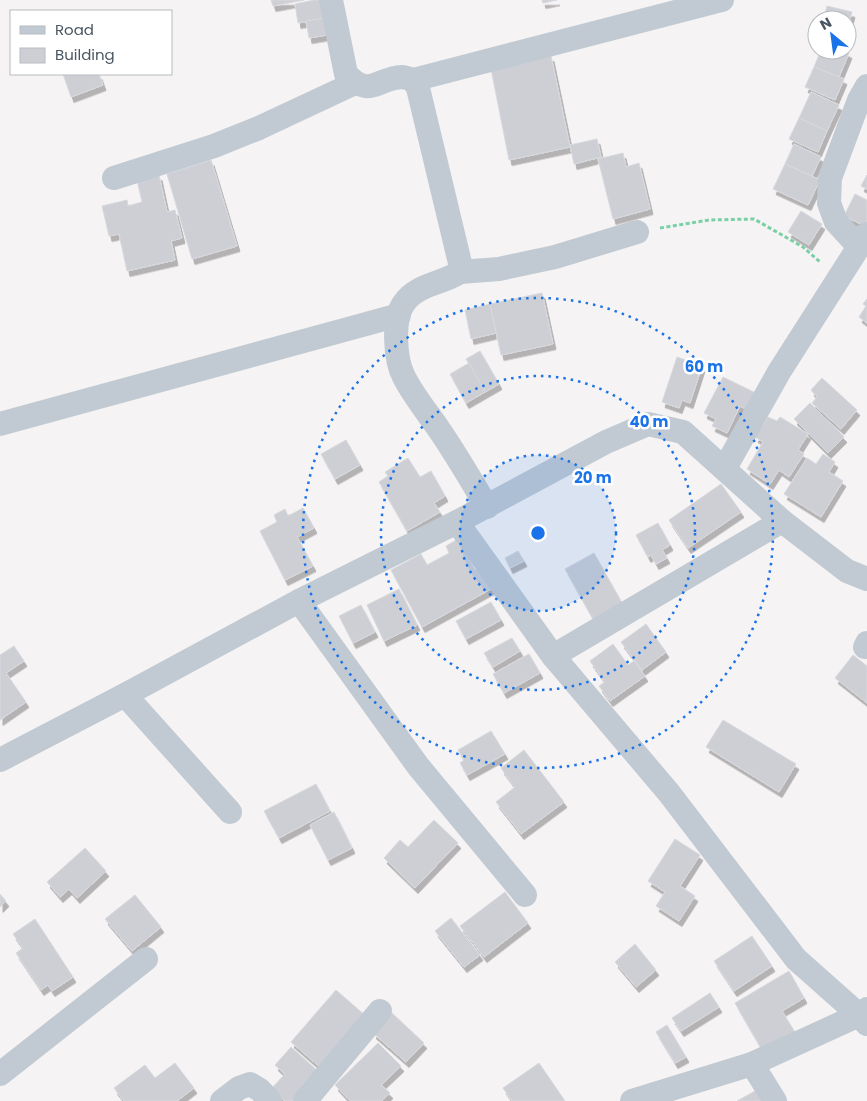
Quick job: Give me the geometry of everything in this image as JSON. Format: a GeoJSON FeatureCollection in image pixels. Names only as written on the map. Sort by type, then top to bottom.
{"type":"FeatureCollection","features":[{"type":"Feature","properties":{"kind":"street"},"geometry":{"type":"LineString","coordinates":[[331,0],[346,74],[355,83],[367,87],[402,77],[413,80],[722,0]]}},
{"type":"Feature","properties":{"kind":"street"},"geometry":{"type":"LineString","coordinates":[[413,80],[418,88],[460,263],[460,272]]}},
{"type":"Feature","properties":{"kind":"street"},"geometry":{"type":"LineString","coordinates":[[114,178],[214,146],[260,128],[355,83]]}},
{"type":"Feature","properties":{"kind":"street"},"geometry":{"type":"LineString","coordinates":[[725,468],[779,372],[863,241],[836,222],[829,203],[830,178],[859,100],[867,86]]}},
{"type":"Feature","properties":{"kind":"street"},"geometry":{"type":"LineString","coordinates":[[487,506],[404,377],[398,358],[396,338],[402,304],[422,287],[452,277],[460,272],[499,269],[546,259],[637,232]]}},
{"type":"Feature","properties":{"kind":"street"},"geometry":{"type":"LineString","coordinates":[[0,424],[399,315]]}},
{"type":"Feature","properties":{"kind":"street"},"geometry":{"type":"LineString","coordinates":[[0,760],[299,602],[457,522],[606,442],[648,424],[683,432],[782,521],[847,571],[867,579]]}},
{"type":"Feature","properties":{"kind":"street"},"geometry":{"type":"LineString","coordinates":[[553,656],[782,521]]}},
{"type":"Feature","properties":{"kind":"street"},"geometry":{"type":"LineString","coordinates":[[457,522],[553,656],[669,793],[796,959],[864,1016],[752,1064],[632,1101]]}},
{"type":"Feature","properties":{"kind":"street"},"geometry":{"type":"LineString","coordinates":[[299,602],[418,766],[525,895]]}},
{"type":"Feature","properties":{"kind":"street"},"geometry":{"type":"LineString","coordinates":[[125,695],[230,812]]}},
{"type":"Feature","properties":{"kind":"street"},"geometry":{"type":"LineString","coordinates":[[0,1074],[146,959]]}},
{"type":"Feature","properties":{"kind":"street"},"geometry":{"type":"LineString","coordinates":[[305,1101],[380,1011]]}},
{"type":"Feature","properties":{"kind":"street"},"geometry":{"type":"LineString","coordinates":[[752,1064],[775,1101]]}},
{"type":"Feature","properties":{"kind":"street"},"geometry":{"type":"LineString","coordinates":[[222,1101],[239,1088],[250,1084],[260,1090],[270,1101]]}},
{"type":"Feature","properties":{"kind":"path"},"geometry":{"type":"LineString","coordinates":[[637,232],[709,220],[754,219],[803,247],[839,279]]}},
{"type":"Feature","properties":{"kind":"building"},"geometry":{"type":"Polygon","coordinates":[[[271,0],[304,0],[273,6],[271,0]]]}},
{"type":"Feature","properties":{"kind":"building"},"geometry":{"type":"Polygon","coordinates":[[[314,0],[327,0],[330,17],[298,23],[295,4],[314,0]]]}},
{"type":"Feature","properties":{"kind":"building"},"geometry":{"type":"Polygon","coordinates":[[[542,0],[557,0],[543,3],[542,0]]]}},
{"type":"Feature","properties":{"kind":"building"},"geometry":{"type":"Polygon","coordinates":[[[827,6],[844,10],[826,10],[827,6]]]}},
{"type":"Feature","properties":{"kind":"building"},"geometry":{"type":"Polygon","coordinates":[[[330,17],[333,34],[309,38],[306,21],[330,17]]]}},
{"type":"Feature","properties":{"kind":"building"},"geometry":{"type":"Polygon","coordinates":[[[551,56],[570,147],[509,160],[491,69],[551,56]]]}},
{"type":"Feature","properties":{"kind":"building"},"geometry":{"type":"Polygon","coordinates":[[[817,60],[846,60],[839,77],[814,67],[817,60]]]}},
{"type":"Feature","properties":{"kind":"building"},"geometry":{"type":"Polygon","coordinates":[[[814,67],[844,79],[835,100],[805,87],[814,67]]]}},
{"type":"Feature","properties":{"kind":"building"},"geometry":{"type":"Polygon","coordinates":[[[63,75],[99,75],[103,85],[71,97],[63,75]]]}},
{"type":"Feature","properties":{"kind":"building"},"geometry":{"type":"Polygon","coordinates":[[[811,92],[839,105],[827,131],[799,118],[811,92]]]}},
{"type":"Feature","properties":{"kind":"building"},"geometry":{"type":"Polygon","coordinates":[[[799,118],[827,131],[818,152],[789,139],[799,118]]]}},
{"type":"Feature","properties":{"kind":"building"},"geometry":{"type":"Polygon","coordinates":[[[597,139],[601,157],[574,164],[570,145],[597,139]]]}},
{"type":"Feature","properties":{"kind":"building"},"geometry":{"type":"Polygon","coordinates":[[[794,144],[821,157],[812,176],[785,164],[794,144]]]}},
{"type":"Feature","properties":{"kind":"building"},"geometry":{"type":"Polygon","coordinates":[[[623,153],[626,167],[639,163],[650,209],[613,219],[598,159],[623,153]]]}},
{"type":"Feature","properties":{"kind":"building"},"geometry":{"type":"Polygon","coordinates":[[[211,160],[237,246],[192,259],[167,174],[211,160]]]}},
{"type":"Feature","properties":{"kind":"building"},"geometry":{"type":"Polygon","coordinates":[[[785,164],[820,180],[808,205],[773,189],[785,164]]]}},
{"type":"Feature","properties":{"kind":"building"},"geometry":{"type":"Polygon","coordinates":[[[159,175],[167,212],[175,210],[182,238],[171,241],[175,260],[127,271],[119,234],[109,236],[102,206],[127,200],[128,206],[142,202],[137,180],[159,175]]]}},
{"type":"Feature","properties":{"kind":"building"},"geometry":{"type":"Polygon","coordinates":[[[867,175],[867,189],[861,186],[867,175]]]}},
{"type":"Feature","properties":{"kind":"building"},"geometry":{"type":"Polygon","coordinates":[[[855,194],[867,200],[867,227],[844,216],[855,194]]]}},
{"type":"Feature","properties":{"kind":"building"},"geometry":{"type":"Polygon","coordinates":[[[801,211],[822,224],[809,245],[788,232],[801,211]]]}},
{"type":"Feature","properties":{"kind":"building"},"geometry":{"type":"Polygon","coordinates":[[[542,293],[553,344],[501,355],[490,304],[542,293]]]}},
{"type":"Feature","properties":{"kind":"building"},"geometry":{"type":"Polygon","coordinates":[[[867,299],[867,323],[859,317],[866,306],[863,304],[867,299]]]}},
{"type":"Feature","properties":{"kind":"building"},"geometry":{"type":"Polygon","coordinates":[[[490,304],[496,333],[471,339],[465,310],[490,304]]]}},
{"type":"Feature","properties":{"kind":"building"},"geometry":{"type":"Polygon","coordinates":[[[480,351],[499,384],[485,392],[466,359],[480,351]]]}},
{"type":"Feature","properties":{"kind":"building"},"geometry":{"type":"Polygon","coordinates":[[[677,357],[702,366],[690,403],[682,400],[679,408],[662,402],[677,357]]]}},
{"type":"Feature","properties":{"kind":"building"},"geometry":{"type":"Polygon","coordinates":[[[469,363],[485,392],[466,403],[450,374],[469,363]]]}},
{"type":"Feature","properties":{"kind":"building"},"geometry":{"type":"Polygon","coordinates":[[[723,377],[758,394],[749,411],[740,406],[727,433],[712,426],[716,419],[704,413],[723,377]]]}},
{"type":"Feature","properties":{"kind":"building"},"geometry":{"type":"Polygon","coordinates":[[[822,378],[857,410],[841,429],[812,403],[817,397],[811,390],[822,378]]]}},
{"type":"Feature","properties":{"kind":"building"},"geometry":{"type":"Polygon","coordinates":[[[810,403],[844,437],[828,453],[794,419],[810,403]]]}},
{"type":"Feature","properties":{"kind":"building"},"geometry":{"type":"Polygon","coordinates":[[[768,417],[777,421],[780,417],[808,434],[798,450],[804,454],[789,477],[779,470],[770,484],[747,469],[763,442],[755,437],[768,417]]]}},
{"type":"Feature","properties":{"kind":"building"},"geometry":{"type":"Polygon","coordinates":[[[346,440],[360,465],[335,479],[321,454],[346,440]]]}},
{"type":"Feature","properties":{"kind":"building"},"geometry":{"type":"Polygon","coordinates":[[[823,454],[835,462],[829,472],[843,481],[821,517],[784,494],[807,458],[816,464],[823,454]]]}},
{"type":"Feature","properties":{"kind":"building"},"geometry":{"type":"Polygon","coordinates":[[[408,458],[420,477],[431,471],[445,496],[434,503],[440,512],[407,531],[379,482],[388,476],[385,472],[408,458]]]}},
{"type":"Feature","properties":{"kind":"building"},"geometry":{"type":"Polygon","coordinates":[[[721,484],[741,512],[688,548],[669,520],[721,484]]]}},
{"type":"Feature","properties":{"kind":"building"},"geometry":{"type":"Polygon","coordinates":[[[303,508],[314,528],[297,537],[313,566],[285,580],[260,531],[277,522],[274,515],[285,509],[288,516],[303,508]]]}},
{"type":"Feature","properties":{"kind":"building"},"geometry":{"type":"Polygon","coordinates":[[[658,523],[670,545],[662,550],[667,558],[656,564],[651,555],[648,557],[636,535],[658,523]]]}},
{"type":"Feature","properties":{"kind":"building"},"geometry":{"type":"Polygon","coordinates":[[[458,539],[475,570],[479,568],[491,589],[422,627],[391,570],[421,554],[427,565],[449,553],[446,546],[458,539]]]}},
{"type":"Feature","properties":{"kind":"building"},"geometry":{"type":"Polygon","coordinates":[[[518,551],[524,561],[510,568],[505,558],[518,551]]]}},
{"type":"Feature","properties":{"kind":"building"},"geometry":{"type":"Polygon","coordinates":[[[594,553],[622,603],[593,619],[565,569],[594,553]]]}},
{"type":"Feature","properties":{"kind":"building"},"geometry":{"type":"Polygon","coordinates":[[[399,589],[417,625],[384,641],[367,605],[399,589]]]}},
{"type":"Feature","properties":{"kind":"building"},"geometry":{"type":"Polygon","coordinates":[[[491,602],[501,620],[466,639],[456,621],[491,602]]]}},
{"type":"Feature","properties":{"kind":"building"},"geometry":{"type":"Polygon","coordinates":[[[361,605],[375,632],[353,643],[339,616],[361,605]]]}},
{"type":"Feature","properties":{"kind":"building"},"geometry":{"type":"Polygon","coordinates":[[[646,624],[666,652],[642,670],[621,642],[646,624]]]}},
{"type":"Feature","properties":{"kind":"building"},"geometry":{"type":"Polygon","coordinates":[[[512,638],[520,651],[493,667],[484,653],[512,638]]]}},
{"type":"Feature","properties":{"kind":"building"},"geometry":{"type":"Polygon","coordinates":[[[613,644],[628,665],[634,661],[645,676],[610,701],[599,686],[605,682],[590,661],[613,644]]]}},
{"type":"Feature","properties":{"kind":"building"},"geometry":{"type":"Polygon","coordinates":[[[14,646],[24,661],[6,673],[26,702],[0,720],[0,655],[14,646]]]}},
{"type":"Feature","properties":{"kind":"building"},"geometry":{"type":"Polygon","coordinates":[[[529,654],[540,673],[504,693],[493,674],[529,654]]]}},
{"type":"Feature","properties":{"kind":"building"},"geometry":{"type":"Polygon","coordinates":[[[853,655],[867,666],[867,703],[835,678],[853,655]]]}},
{"type":"Feature","properties":{"kind":"building"},"geometry":{"type":"Polygon","coordinates":[[[723,720],[796,764],[779,792],[706,747],[723,720]]]}},
{"type":"Feature","properties":{"kind":"building"},"geometry":{"type":"Polygon","coordinates":[[[491,731],[505,754],[467,775],[460,763],[464,760],[458,750],[491,731]]]}},
{"type":"Feature","properties":{"kind":"building"},"geometry":{"type":"Polygon","coordinates":[[[524,750],[564,802],[521,834],[496,802],[515,787],[501,768],[524,750]]]}},
{"type":"Feature","properties":{"kind":"building"},"geometry":{"type":"Polygon","coordinates":[[[316,784],[330,811],[279,838],[264,811],[316,784]]]}},
{"type":"Feature","properties":{"kind":"building"},"geometry":{"type":"Polygon","coordinates":[[[334,812],[352,848],[328,860],[310,825],[334,812]]]}},
{"type":"Feature","properties":{"kind":"building"},"geometry":{"type":"Polygon","coordinates":[[[434,820],[458,843],[415,888],[384,858],[400,840],[408,847],[434,820]]]}},
{"type":"Feature","properties":{"kind":"building"},"geometry":{"type":"Polygon","coordinates":[[[675,839],[700,855],[680,886],[695,896],[679,921],[656,906],[665,892],[648,881],[675,839]]]}},
{"type":"Feature","properties":{"kind":"building"},"geometry":{"type":"Polygon","coordinates":[[[85,848],[106,871],[77,898],[69,889],[60,897],[47,882],[85,848]]]}},
{"type":"Feature","properties":{"kind":"building"},"geometry":{"type":"Polygon","coordinates":[[[505,892],[528,923],[484,957],[460,926],[505,892]]]}},
{"type":"Feature","properties":{"kind":"building"},"geometry":{"type":"Polygon","coordinates":[[[0,894],[6,901],[0,907],[0,894]]]}},
{"type":"Feature","properties":{"kind":"building"},"geometry":{"type":"Polygon","coordinates":[[[135,895],[161,927],[132,951],[105,919],[135,895]]]}},
{"type":"Feature","properties":{"kind":"building"},"geometry":{"type":"Polygon","coordinates":[[[451,918],[480,955],[464,967],[435,931],[451,918]]]}},
{"type":"Feature","properties":{"kind":"building"},"geometry":{"type":"Polygon","coordinates":[[[35,919],[73,977],[52,991],[48,985],[41,990],[16,953],[23,948],[13,934],[35,919]]]}},
{"type":"Feature","properties":{"kind":"building"},"geometry":{"type":"Polygon","coordinates":[[[752,936],[772,966],[734,991],[714,961],[752,936]]]}},
{"type":"Feature","properties":{"kind":"building"},"geometry":{"type":"Polygon","coordinates":[[[635,944],[656,970],[636,987],[615,962],[635,944]]]}},
{"type":"Feature","properties":{"kind":"building"},"geometry":{"type":"Polygon","coordinates":[[[789,971],[804,998],[782,1011],[796,1034],[764,1053],[735,1003],[789,971]]]}},
{"type":"Feature","properties":{"kind":"building"},"geometry":{"type":"Polygon","coordinates":[[[336,990],[367,1017],[321,1068],[291,1042],[336,990]]]}},
{"type":"Feature","properties":{"kind":"building"},"geometry":{"type":"Polygon","coordinates":[[[710,993],[719,1007],[681,1031],[672,1018],[710,993]]]}},
{"type":"Feature","properties":{"kind":"building"},"geometry":{"type":"Polygon","coordinates":[[[392,1013],[424,1043],[406,1062],[373,1033],[392,1013]]]}},
{"type":"Feature","properties":{"kind":"building"},"geometry":{"type":"Polygon","coordinates":[[[667,1025],[686,1057],[675,1063],[656,1032],[667,1025]]]}},
{"type":"Feature","properties":{"kind":"building"},"geometry":{"type":"Polygon","coordinates":[[[378,1043],[401,1066],[381,1085],[390,1093],[382,1101],[350,1101],[335,1085],[378,1043]]]}},
{"type":"Feature","properties":{"kind":"building"},"geometry":{"type":"Polygon","coordinates":[[[291,1047],[319,1072],[292,1101],[285,1101],[271,1089],[285,1074],[275,1065],[291,1047]]]}},
{"type":"Feature","properties":{"kind":"building"},"geometry":{"type":"Polygon","coordinates":[[[175,1063],[194,1088],[177,1101],[124,1101],[114,1088],[145,1065],[155,1078],[175,1063]]]}},
{"type":"Feature","properties":{"kind":"building"},"geometry":{"type":"Polygon","coordinates":[[[539,1063],[565,1101],[512,1101],[503,1088],[539,1063]]]}},
{"type":"Feature","properties":{"kind":"building"},"geometry":{"type":"Polygon","coordinates":[[[757,1090],[764,1101],[737,1101],[757,1090]]]}}]}
